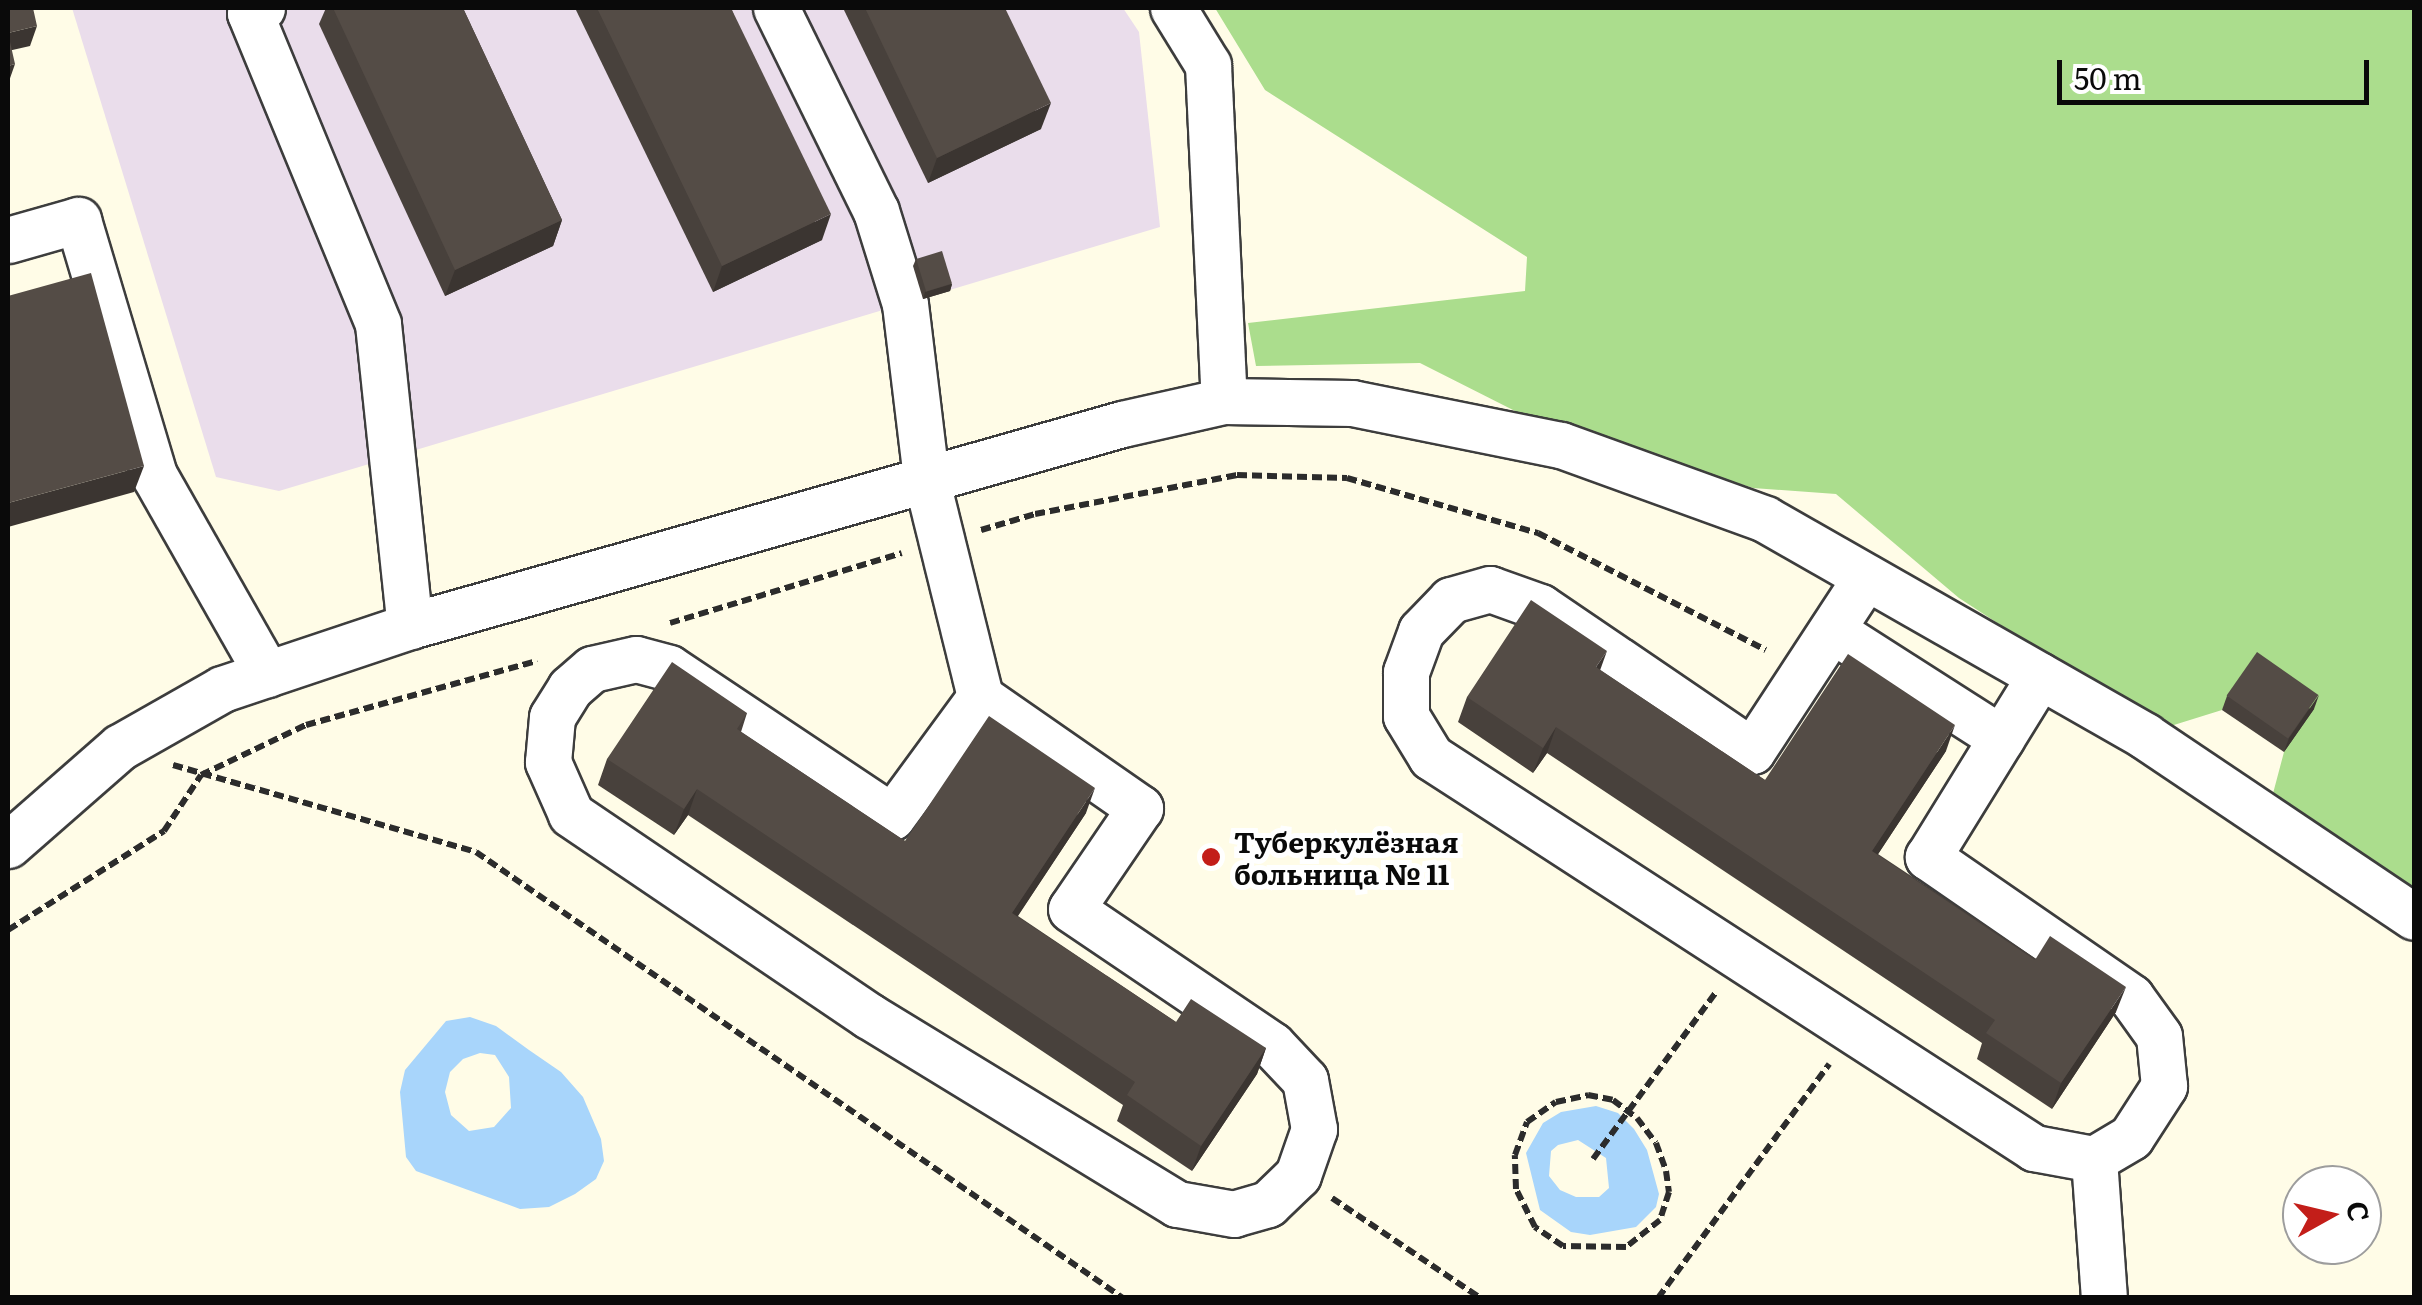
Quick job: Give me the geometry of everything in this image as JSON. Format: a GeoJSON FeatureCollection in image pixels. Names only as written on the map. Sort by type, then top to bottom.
{"type":"FeatureCollection","features":[{"type":"Feature","properties":{"kind":"lane"},"geometry":{"type":"LineString","coordinates":[[262,8],[250,14],[378,324],[410,626]]}},
{"type":"Feature","properties":{"kind":"lane"},"geometry":{"type":"LineString","coordinates":[[776,8],[876,211],[905,304],[926,478],[980,697],[1140,808],[1071,909],[1272,1045],[1305,1080],[1314,1128],[1298,1175],[1268,1204],[1234,1214],[1177,1204],[870,1016],[571,814],[548,762],[552,718],[570,688],[592,669],[636,659],[669,668],[892,817],[980,697]]}},
{"type":"Feature","properties":{"kind":"lane"},"geometry":{"type":"LineString","coordinates":[[1172,8],[1208,65],[1224,402]]}},
{"type":"Feature","properties":{"kind":"lane"},"geometry":{"type":"LineString","coordinates":[[8,240],[78,220],[154,475],[267,674]]}},
{"type":"Feature","properties":{"kind":"lane"},"geometry":{"type":"LineString","coordinates":[[8,845],[120,748],[222,689],[410,626],[926,478],[1224,402],[1352,402],[1560,445],[1765,519],[2145,736],[2414,917]]}},
{"type":"Feature","properties":{"kind":"lane"},"geometry":{"type":"LineString","coordinates":[[1866,577],[1752,751],[1540,607],[1490,589],[1451,600],[1421,631],[1406,672],[1406,716],[1431,757],[2034,1148],[2094,1159],[2131,1137],[2164,1086],[2159,1036],[2130,997],[1928,857],[2040,676]]}},
{"type":"Feature","properties":{"kind":"lane"},"geometry":{"type":"LineString","coordinates":[[1832,630],[2001,738]]}},
{"type":"Feature","properties":{"kind":"lane"},"geometry":{"type":"LineString","coordinates":[[2094,1159],[2104,1298]]}},
{"type":"Feature","properties":{"kind":"path"},"geometry":{"type":"LineString","coordinates":[[668,624],[1036,514],[1237,475],[1347,478],[1538,532],[1805,670]]}},
{"type":"Feature","properties":{"kind":"path"},"geometry":{"type":"LineString","coordinates":[[8,930],[164,831],[202,775],[306,725],[555,656]]}},
{"type":"Feature","properties":{"kind":"path"},"geometry":{"type":"LineString","coordinates":[[120,748],[476,852],[1123,1298]]}},
{"type":"Feature","properties":{"kind":"path"},"geometry":{"type":"LineString","coordinates":[[1593,1159],[1741,958]]}},
{"type":"Feature","properties":{"kind":"path"},"geometry":{"type":"LineString","coordinates":[[1658,1298],[1854,1031]]}},
{"type":"Feature","properties":{"kind":"path"},"geometry":{"type":"LineString","coordinates":[[1601,1095],[1627,1111],[1647,1129],[1662,1157],[1669,1192],[1660,1220],[1626,1246],[1563,1246],[1535,1227],[1520,1203],[1514,1173],[1520,1135],[1542,1110],[1572,1096],[1601,1095]]}},
{"type":"Feature","properties":{"kind":"path"},"geometry":{"type":"LineString","coordinates":[[1298,1175],[1480,1298]]}},
{"type":"Feature","properties":{"kind":"shaded area"},"geometry":{"type":"Polygon","coordinates":[[[72,8],[1123,8],[1139,32],[1160,227],[279,491],[216,477],[72,8]]]}},
{"type":"Feature","properties":{"kind":"green space"},"geometry":{"type":"Polygon","coordinates":[[[1215,8],[2414,8],[2414,894],[2271,801],[2284,752],[2251,667],[2222,710],[2161,729],[1959,598],[1836,494],[1753,488],[1519,413],[1420,363],[1256,366],[1248,323],[1525,291],[1527,257],[1265,90],[1215,8]]]}},
{"type":"Feature","properties":{"kind":"water"},"geometry":{"type":"Polygon","coordinates":[[[470,1017],[496,1026],[561,1072],[583,1097],[601,1139],[604,1161],[596,1179],[549,1207],[520,1209],[416,1171],[406,1157],[400,1092],[405,1070],[446,1021],[470,1017]],[[480,1053],[463,1059],[450,1072],[445,1092],[451,1115],[469,1131],[494,1127],[511,1108],[509,1077],[495,1055],[480,1053]]]}},
{"type":"Feature","properties":{"kind":"water"},"geometry":{"type":"Polygon","coordinates":[[[1596,1106],[1618,1113],[1634,1129],[1647,1150],[1659,1194],[1656,1207],[1636,1227],[1590,1235],[1571,1232],[1540,1210],[1526,1153],[1543,1123],[1561,1112],[1596,1106]],[[1578,1140],[1558,1145],[1551,1151],[1549,1176],[1560,1190],[1576,1197],[1599,1197],[1609,1188],[1606,1158],[1578,1140]]]}},
{"type":"Feature","properties":{"kind":"building"},"geometry":{"type":"Polygon","coordinates":[[[8,8],[33,8],[37,26],[8,33],[8,8]]]}},
{"type":"Feature","properties":{"kind":"building"},"geometry":{"type":"Polygon","coordinates":[[[333,8],[463,8],[562,220],[455,270],[333,8]]]}},
{"type":"Feature","properties":{"kind":"building"},"geometry":{"type":"Polygon","coordinates":[[[597,8],[731,8],[831,214],[722,266],[597,8]]]}},
{"type":"Feature","properties":{"kind":"building"},"geometry":{"type":"Polygon","coordinates":[[[865,8],[1005,8],[1051,103],[937,158],[865,8]]]}},
{"type":"Feature","properties":{"kind":"building"},"geometry":{"type":"Polygon","coordinates":[[[8,33],[15,64],[8,66],[8,33]]]}},
{"type":"Feature","properties":{"kind":"building"},"geometry":{"type":"Polygon","coordinates":[[[942,251],[952,284],[926,291],[916,259],[942,251]]]}},
{"type":"Feature","properties":{"kind":"building"},"geometry":{"type":"Polygon","coordinates":[[[91,273],[144,466],[8,503],[8,296],[91,273]]]}},
{"type":"Feature","properties":{"kind":"building"},"geometry":{"type":"Polygon","coordinates":[[[1531,600],[1607,651],[1596,667],[1765,780],[1848,654],[1955,725],[1872,851],[2035,960],[2050,936],[2126,987],[2061,1083],[1986,1033],[1995,1020],[1556,727],[1543,748],[1467,697],[1531,600]]]}},
{"type":"Feature","properties":{"kind":"building"},"geometry":{"type":"Polygon","coordinates":[[[2257,652],[2318,695],[2288,738],[2227,695],[2257,652]]]}},
{"type":"Feature","properties":{"kind":"building"},"geometry":{"type":"Polygon","coordinates":[[[672,662],[747,713],[737,729],[905,841],[989,716],[1095,788],[1012,913],[1176,1022],[1191,999],[1266,1048],[1201,1146],[1127,1095],[1135,1082],[697,789],[684,809],[607,759],[672,662]]]}},
{"type":"Feature","properties":{"kind":"place","name":"Туберкулёзная больница № 11"},"geometry":{"type":"Point","coordinates":[1211,857]}}]}
